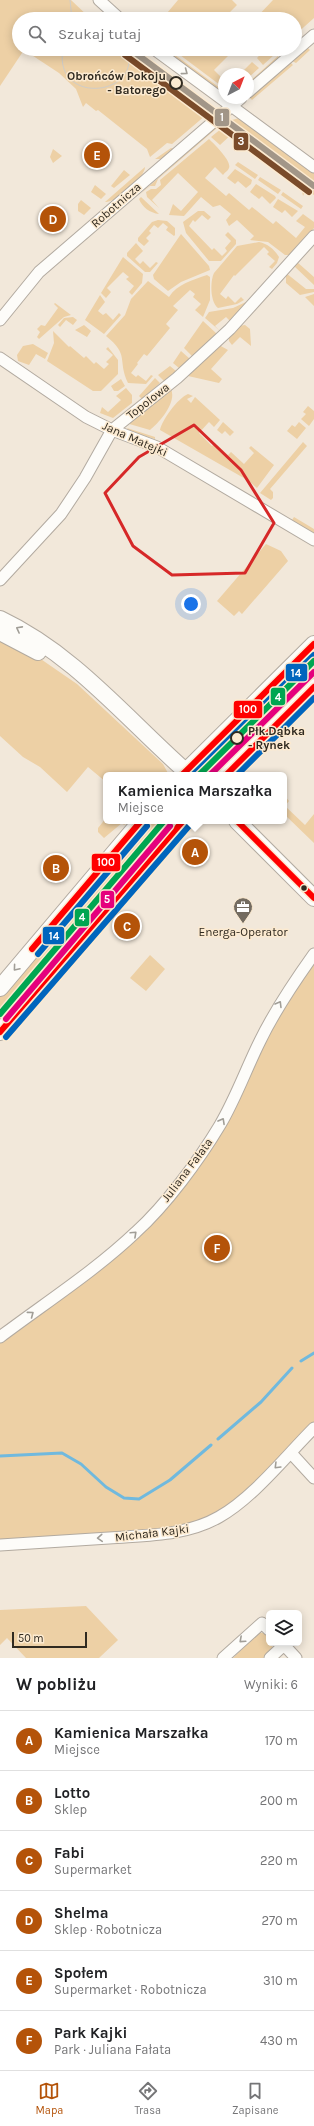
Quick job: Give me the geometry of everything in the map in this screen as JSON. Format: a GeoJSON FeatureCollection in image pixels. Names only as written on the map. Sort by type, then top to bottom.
{"type":"FeatureCollection","features":[{"type":"Feature","properties":{"kind":"street"},"geometry":{"type":"LineString","coordinates":[[99,0],[112,12]]}},
{"type":"Feature","properties":{"kind":"street"},"geometry":{"type":"LineString","coordinates":[[302,45],[314,35]]}},
{"type":"Feature","properties":{"kind":"street"},"geometry":{"type":"LineString","coordinates":[[163,56],[314,167]]}},
{"type":"Feature","properties":{"kind":"street"},"geometry":{"type":"LineString","coordinates":[[254,87],[290,56]]}},
{"type":"Feature","properties":{"kind":"street","name":"Robotnicza"},"geometry":{"type":"LineString","coordinates":[[0,320],[42,269],[235,104]]}},
{"type":"Feature","properties":{"kind":"street","name":"Topolowa"},"geometry":{"type":"LineString","coordinates":[[0,580],[61,514],[85,478],[112,430],[177,378],[230,330],[314,236]]}},
{"type":"Feature","properties":{"kind":"street","name":"Jana Matejki"},"geometry":{"type":"LineString","coordinates":[[0,358],[86,416],[112,430],[157,447],[314,540]]}},
{"type":"Feature","properties":{"kind":"street"},"geometry":{"type":"LineString","coordinates":[[0,619],[45,645],[105,695],[184,772]]}},
{"type":"Feature","properties":{"kind":"street"},"geometry":{"type":"LineString","coordinates":[[0,632],[40,653],[105,695]]}},
{"type":"Feature","properties":{"kind":"street"},"geometry":{"type":"LineString","coordinates":[[188,772],[314,644]]}},
{"type":"Feature","properties":{"kind":"street"},"geometry":{"type":"LineString","coordinates":[[229,772],[314,686]]}},
{"type":"Feature","properties":{"kind":"street"},"geometry":{"type":"LineString","coordinates":[[0,988],[138,824]]}},
{"type":"Feature","properties":{"kind":"street"},"geometry":{"type":"LineString","coordinates":[[0,1032],[180,824]]}},
{"type":"Feature","properties":{"kind":"street"},"geometry":{"type":"LineString","coordinates":[[241,824],[314,898]]}},
{"type":"Feature","properties":{"kind":"street","name":"Juliana Fałata"},"geometry":{"type":"LineString","coordinates":[[0,1337],[117,1250],[138,1231],[166,1199],[219,1126],[233,1101],[271,1019],[287,991],[314,954]]}},
{"type":"Feature","properties":{"kind":"street","name":"Michała Kajki"},"geometry":{"type":"LineString","coordinates":[[0,1545],[148,1535],[195,1527],[210,1522],[230,1510],[291,1453],[314,1428]]}},
{"type":"Feature","properties":{"kind":"street"},"geometry":{"type":"LineString","coordinates":[[291,1453],[314,1478]]}},
{"type":"Feature","properties":{"kind":"street"},"geometry":{"type":"LineString","coordinates":[[223,1658],[262,1623],[266,1627]]}},
{"type":"Feature","properties":{"kind":"street"},"geometry":{"type":"LineString","coordinates":[[270,1658],[281,1646]]}},
{"type":"Feature","properties":{"kind":"street"},"geometry":{"type":"LineString","coordinates":[[285,1646],[296,1658]]}},
{"type":"Feature","properties":{"kind":"highlighted area"},"geometry":{"type":"Polygon","coordinates":[[[194,425],[241,470],[274,523],[245,573],[172,575],[133,546],[105,493],[139,457],[194,425]]]}},
{"type":"Feature","properties":{"kind":"shaded area"},"geometry":{"type":"Polygon","coordinates":[[[0,0],[71,0],[84,12],[12,12],[12,56],[20,56],[0,86],[0,0]]]}},
{"type":"Feature","properties":{"kind":"shaded area"},"geometry":{"type":"Polygon","coordinates":[[[178,0],[232,0],[237,5],[230,12],[168,12],[178,0]]]}},
{"type":"Feature","properties":{"kind":"shaded area"},"geometry":{"type":"Polygon","coordinates":[[[273,0],[314,0],[314,18],[302,29],[302,12],[262,12],[273,0]]]}},
{"type":"Feature","properties":{"kind":"shaded area"},"geometry":{"type":"Polygon","coordinates":[[[307,47],[310,50],[296,63],[292,61],[297,56],[302,56],[302,52],[307,47]]]}},
{"type":"Feature","properties":{"kind":"shaded area"},"geometry":{"type":"Polygon","coordinates":[[[33,56],[131,56],[206,115],[172,144],[167,143],[150,157],[147,149],[98,110],[96,111],[86,103],[83,107],[76,89],[59,73],[33,56]]]}},
{"type":"Feature","properties":{"kind":"shaded area"},"geometry":{"type":"Polygon","coordinates":[[[172,56],[176,56],[218,87],[218,90],[172,56]]]}},
{"type":"Feature","properties":{"kind":"shaded area"},"geometry":{"type":"Polygon","coordinates":[[[181,56],[228,56],[214,70],[218,74],[218,84],[181,56]]]}},
{"type":"Feature","properties":{"kind":"shaded area"},"geometry":{"type":"Polygon","coordinates":[[[259,56],[273,56],[263,65],[257,58],[259,56]]]}},
{"type":"Feature","properties":{"kind":"shaded area"},"geometry":{"type":"Polygon","coordinates":[[[278,56],[279,59],[254,80],[254,78],[278,56]]]}},
{"type":"Feature","properties":{"kind":"shaded area"},"geometry":{"type":"Polygon","coordinates":[[[252,62],[259,68],[254,73],[254,68],[246,68],[252,62]]]}},
{"type":"Feature","properties":{"kind":"shaded area"},"geometry":{"type":"Polygon","coordinates":[[[290,62],[293,65],[254,98],[254,94],[290,62]]]}},
{"type":"Feature","properties":{"kind":"shaded area"},"geometry":{"type":"Polygon","coordinates":[[[239,118],[314,173],[314,195],[306,189],[303,196],[302,191],[304,188],[264,161],[265,159],[246,146],[233,133],[220,145],[211,137],[232,120],[239,118]]]}},
{"type":"Feature","properties":{"kind":"shaded area"},"geometry":{"type":"Polygon","coordinates":[[[216,127],[217,128],[158,179],[155,186],[150,186],[138,196],[216,127]]]}},
{"type":"Feature","properties":{"kind":"shaded area"},"geometry":{"type":"Polygon","coordinates":[[[209,139],[228,161],[229,168],[223,175],[215,167],[205,178],[226,196],[229,193],[249,210],[252,207],[273,224],[276,221],[296,238],[305,227],[296,221],[303,214],[314,222],[314,228],[290,255],[285,255],[268,242],[250,240],[254,236],[237,220],[229,226],[226,220],[231,214],[220,205],[213,207],[201,197],[184,216],[169,215],[173,204],[181,211],[198,192],[178,173],[152,200],[159,208],[147,197],[146,192],[151,189],[156,189],[161,185],[160,180],[209,139]]]}},
{"type":"Feature","properties":{"kind":"shaded area"},"geometry":{"type":"Polygon","coordinates":[[[171,148],[174,149],[162,159],[155,159],[171,148]]]}},
{"type":"Feature","properties":{"kind":"shaded area"},"geometry":{"type":"Polygon","coordinates":[[[53,149],[62,156],[53,163],[50,157],[53,149]]]}},
{"type":"Feature","properties":{"kind":"shaded area"},"geometry":{"type":"Polygon","coordinates":[[[238,162],[258,175],[255,179],[235,165],[238,162]]]}},
{"type":"Feature","properties":{"kind":"shaded area"},"geometry":{"type":"Polygon","coordinates":[[[145,167],[144,172],[129,189],[110,201],[105,202],[145,167]]]}},
{"type":"Feature","properties":{"kind":"shaded area"},"geometry":{"type":"Polygon","coordinates":[[[235,169],[252,180],[251,184],[246,188],[238,181],[235,184],[227,178],[235,169]]]}},
{"type":"Feature","properties":{"kind":"shaded area"},"geometry":{"type":"Polygon","coordinates":[[[124,170],[130,175],[114,188],[111,186],[124,170]]]}},
{"type":"Feature","properties":{"kind":"shaded area"},"geometry":{"type":"Polygon","coordinates":[[[260,177],[281,190],[278,194],[258,180],[260,177]]]}},
{"type":"Feature","properties":{"kind":"shaded area"},"geometry":{"type":"Polygon","coordinates":[[[256,184],[275,196],[276,198],[270,204],[262,196],[259,199],[250,192],[256,184]]]}},
{"type":"Feature","properties":{"kind":"shaded area"},"geometry":{"type":"Polygon","coordinates":[[[95,185],[106,194],[101,199],[91,192],[95,185]]]}},
{"type":"Feature","properties":{"kind":"shaded area"},"geometry":{"type":"Polygon","coordinates":[[[283,192],[303,206],[301,209],[281,195],[283,192]]]}},
{"type":"Feature","properties":{"kind":"shaded area"},"geometry":{"type":"Polygon","coordinates":[[[141,197],[159,214],[144,207],[139,199],[141,197]]]}},
{"type":"Feature","properties":{"kind":"shaded area"},"geometry":{"type":"Polygon","coordinates":[[[278,199],[298,211],[292,217],[285,210],[282,213],[273,207],[278,199]]]}},
{"type":"Feature","properties":{"kind":"shaded area"},"geometry":{"type":"Polygon","coordinates":[[[81,200],[91,208],[84,215],[78,211],[78,204],[81,200]]]}},
{"type":"Feature","properties":{"kind":"shaded area"},"geometry":{"type":"Polygon","coordinates":[[[198,211],[204,211],[211,217],[208,220],[202,215],[195,222],[193,220],[189,226],[212,250],[214,248],[222,256],[227,251],[225,248],[231,241],[225,235],[228,232],[236,240],[236,244],[221,261],[209,261],[186,233],[183,222],[198,211]]]}},
{"type":"Feature","properties":{"kind":"shaded area"},"geometry":{"type":"Polygon","coordinates":[[[158,220],[167,221],[175,228],[175,235],[174,236],[166,230],[168,227],[163,223],[158,228],[154,225],[149,231],[151,233],[146,238],[149,241],[144,246],[138,241],[138,238],[152,222],[158,220]]]}},
{"type":"Feature","properties":{"kind":"shaded area"},"geometry":{"type":"Polygon","coordinates":[[[181,234],[209,266],[210,270],[181,282],[168,291],[154,279],[153,275],[181,234]]]}},
{"type":"Feature","properties":{"kind":"shaded area"},"geometry":{"type":"Polygon","coordinates":[[[259,242],[270,247],[275,252],[279,257],[277,263],[272,269],[269,267],[275,261],[267,254],[269,252],[264,247],[235,276],[234,275],[220,294],[226,299],[228,296],[235,303],[241,297],[244,300],[237,304],[218,308],[213,301],[212,296],[212,281],[214,273],[237,246],[259,242]]]}},
{"type":"Feature","properties":{"kind":"shaded area"},"geometry":{"type":"Polygon","coordinates":[[[136,243],[143,251],[135,259],[140,264],[143,261],[150,268],[156,262],[158,263],[150,272],[145,272],[127,256],[127,253],[136,243]]]}},
{"type":"Feature","properties":{"kind":"shaded area"},"geometry":{"type":"Polygon","coordinates":[[[123,257],[143,274],[142,283],[132,295],[129,292],[134,286],[126,279],[129,277],[123,272],[107,288],[111,292],[106,298],[101,293],[123,257]]]}},
{"type":"Feature","properties":{"kind":"shaded area"},"geometry":{"type":"Polygon","coordinates":[[[297,262],[314,277],[314,285],[294,266],[297,262]]]}},
{"type":"Feature","properties":{"kind":"shaded area"},"geometry":{"type":"Polygon","coordinates":[[[286,273],[306,289],[314,289],[314,292],[300,295],[286,283],[286,273]]]}},
{"type":"Feature","properties":{"kind":"shaded area"},"geometry":{"type":"Polygon","coordinates":[[[207,275],[210,277],[210,300],[203,317],[195,310],[201,304],[193,297],[195,294],[190,290],[173,306],[178,310],[166,324],[170,328],[147,356],[144,354],[131,373],[136,377],[138,375],[146,381],[151,375],[153,376],[146,384],[128,383],[123,369],[121,353],[106,336],[125,315],[131,299],[148,281],[169,297],[181,286],[207,275]]]}},
{"type":"Feature","properties":{"kind":"shaded area"},"geometry":{"type":"Polygon","coordinates":[[[314,294],[314,306],[305,297],[314,294]]]}},
{"type":"Feature","properties":{"kind":"shaded area"},"geometry":{"type":"Polygon","coordinates":[[[100,295],[105,302],[98,311],[103,315],[106,313],[113,320],[119,313],[121,315],[104,334],[85,320],[100,295]]]}},
{"type":"Feature","properties":{"kind":"shaded area"},"geometry":{"type":"Polygon","coordinates":[[[246,302],[248,303],[230,321],[226,317],[215,326],[220,331],[205,318],[209,312],[233,308],[246,302]]]}},
{"type":"Feature","properties":{"kind":"shaded area"},"geometry":{"type":"Polygon","coordinates":[[[55,303],[71,315],[64,317],[39,339],[37,337],[40,332],[37,329],[41,325],[45,326],[58,308],[54,304],[55,303]]]}},
{"type":"Feature","properties":{"kind":"shaded area"},"geometry":{"type":"Polygon","coordinates":[[[73,317],[77,320],[73,325],[66,320],[60,327],[58,325],[64,318],[73,317]]]}},
{"type":"Feature","properties":{"kind":"shaded area"},"geometry":{"type":"Polygon","coordinates":[[[203,321],[217,334],[193,357],[184,348],[203,321]]]}},
{"type":"Feature","properties":{"kind":"shaded area"},"geometry":{"type":"Polygon","coordinates":[[[84,325],[91,331],[87,337],[75,330],[84,325]]]}},
{"type":"Feature","properties":{"kind":"shaded area"},"geometry":{"type":"Polygon","coordinates":[[[245,325],[250,329],[251,346],[240,337],[232,345],[229,341],[229,336],[239,326],[245,325]]]}},
{"type":"Feature","properties":{"kind":"shaded area"},"geometry":{"type":"Polygon","coordinates":[[[53,331],[69,347],[70,346],[84,358],[86,356],[94,364],[96,362],[104,369],[109,364],[106,362],[113,355],[106,349],[108,347],[118,360],[118,374],[101,391],[93,391],[47,361],[54,343],[53,331]]]}},
{"type":"Feature","properties":{"kind":"shaded area"},"geometry":{"type":"Polygon","coordinates":[[[33,344],[48,353],[45,359],[36,354],[29,365],[18,361],[17,355],[23,346],[33,344]]]}},
{"type":"Feature","properties":{"kind":"shaded area"},"geometry":{"type":"Polygon","coordinates":[[[219,345],[228,350],[211,369],[222,379],[219,383],[188,376],[219,345]]]}},
{"type":"Feature","properties":{"kind":"shaded area"},"geometry":{"type":"Polygon","coordinates":[[[181,351],[190,359],[179,368],[173,363],[181,351]]]}},
{"type":"Feature","properties":{"kind":"shaded area"},"geometry":{"type":"Polygon","coordinates":[[[170,366],[176,371],[164,381],[158,375],[170,366]]]}},
{"type":"Feature","properties":{"kind":"shaded area"},"geometry":{"type":"Polygon","coordinates":[[[155,378],[160,383],[142,399],[139,396],[155,378]]]}},
{"type":"Feature","properties":{"kind":"shaded area"},"geometry":{"type":"Polygon","coordinates":[[[121,379],[125,386],[118,391],[114,391],[111,386],[121,379]]]}},
{"type":"Feature","properties":{"kind":"shaded area"},"geometry":{"type":"Polygon","coordinates":[[[126,388],[132,395],[132,403],[113,418],[100,413],[102,407],[108,412],[121,400],[116,396],[126,388]]]}},
{"type":"Feature","properties":{"kind":"shaded area"},"geometry":{"type":"Polygon","coordinates":[[[171,389],[172,400],[170,406],[163,417],[150,430],[126,423],[171,389]]]}},
{"type":"Feature","properties":{"kind":"shaded area"},"geometry":{"type":"Polygon","coordinates":[[[188,394],[193,396],[187,399],[191,403],[195,397],[220,420],[214,427],[209,422],[199,433],[212,446],[215,443],[228,455],[231,452],[244,464],[254,453],[249,448],[251,446],[274,465],[257,488],[249,481],[160,430],[171,410],[184,396],[188,394]]]}},
{"type":"Feature","properties":{"kind":"shaded area"},"geometry":{"type":"Polygon","coordinates":[[[308,406],[314,411],[314,419],[309,426],[301,419],[306,414],[303,412],[308,406]]]}},
{"type":"Feature","properties":{"kind":"shaded area"},"geometry":{"type":"Polygon","coordinates":[[[223,422],[234,432],[230,436],[225,431],[222,434],[217,430],[223,422]]]}},
{"type":"Feature","properties":{"kind":"shaded area"},"geometry":{"type":"Polygon","coordinates":[[[299,422],[306,428],[297,439],[287,431],[292,425],[295,427],[299,422]]]}},
{"type":"Feature","properties":{"kind":"shaded area"},"geometry":{"type":"Polygon","coordinates":[[[127,428],[155,437],[155,439],[129,431],[127,428]]]}},
{"type":"Feature","properties":{"kind":"shaded area"},"geometry":{"type":"Polygon","coordinates":[[[303,442],[307,446],[270,489],[273,492],[273,498],[271,500],[260,493],[303,442]]]}},
{"type":"Feature","properties":{"kind":"shaded area"},"geometry":{"type":"Polygon","coordinates":[[[294,517],[314,529],[314,533],[292,520],[294,517]]]}},
{"type":"Feature","properties":{"kind":"shaded area"},"geometry":{"type":"Polygon","coordinates":[[[266,544],[281,551],[288,561],[242,614],[239,611],[234,616],[217,601],[266,544]]]}},
{"type":"Feature","properties":{"kind":"shaded area"},"geometry":{"type":"Polygon","coordinates":[[[0,637],[32,653],[77,684],[163,764],[167,772],[103,772],[103,780],[88,767],[67,792],[40,767],[23,757],[0,736],[0,637]]]}},
{"type":"Feature","properties":{"kind":"shaded area"},"geometry":{"type":"Polygon","coordinates":[[[314,651],[314,678],[220,772],[207,772],[203,768],[203,763],[314,651]]]}},
{"type":"Feature","properties":{"kind":"shaded area"},"geometry":{"type":"Polygon","coordinates":[[[287,808],[305,825],[314,814],[314,843],[287,817],[287,808]]]}},
{"type":"Feature","properties":{"kind":"shaded area"},"geometry":{"type":"Polygon","coordinates":[[[103,822],[103,824],[121,824],[104,838],[98,832],[98,828],[103,822]]]}},
{"type":"Feature","properties":{"kind":"shaded area"},"geometry":{"type":"Polygon","coordinates":[[[145,824],[169,824],[59,955],[52,956],[0,1019],[0,996],[145,824]]]}},
{"type":"Feature","properties":{"kind":"shaded area"},"geometry":{"type":"Polygon","coordinates":[[[314,954],[314,1429],[259,1484],[195,1527],[0,1545],[0,1337],[60,1292],[166,1199],[241,1084],[314,954]]]}},
{"type":"Feature","properties":{"kind":"shaded area"},"geometry":{"type":"Polygon","coordinates":[[[150,955],[165,969],[146,991],[130,978],[150,955]]]}},
{"type":"Feature","properties":{"kind":"shaded area"},"geometry":{"type":"Polygon","coordinates":[[[86,1606],[118,1640],[99,1658],[26,1658],[7,1638],[0,1645],[0,1610],[86,1606]]]}},
{"type":"Feature","properties":{"kind":"shaded area"},"geometry":{"type":"Polygon","coordinates":[[[259,1633],[266,1633],[266,1646],[272,1646],[272,1649],[263,1658],[233,1658],[259,1633]]]}},
{"type":"Feature","properties":{"kind":"waterway"},"geometry":{"type":"LineString","coordinates":[[301,1361],[314,1353]]}},
{"type":"Feature","properties":{"kind":"waterway"},"geometry":{"type":"LineString","coordinates":[[218,1439],[261,1402],[292,1368]]}},
{"type":"Feature","properties":{"kind":"waterway"},"geometry":{"type":"LineString","coordinates":[[0,1456],[62,1453],[81,1464],[106,1487],[124,1498],[139,1499],[170,1480],[211,1445]]}},
{"type":"Feature","properties":{"kind":"tram line"},"geometry":{"type":"LineString","coordinates":[[70,0],[71,12]]}},
{"type":"Feature","properties":{"kind":"tram line"},"geometry":{"type":"LineString","coordinates":[[63,56],[63,67],[71,80],[83,87],[97,88],[111,85],[123,77],[129,65],[128,56]]}},
{"type":"Feature","properties":{"kind":"transit line","name":"3"},"geometry":{"type":"LineString","coordinates":[[126,56],[309,192]]}},
{"type":"Feature","properties":{"kind":"transit line","name":"1"},"geometry":{"type":"LineString","coordinates":[[139,56],[314,186]]}},
{"type":"Feature","properties":{"kind":"transit line","name":"100"},"geometry":{"type":"LineString","coordinates":[[185,772],[314,644]]}},
{"type":"Feature","properties":{"kind":"transit line","name":"14"},"geometry":{"type":"LineString","coordinates":[[196,772],[314,655]]}},
{"type":"Feature","properties":{"kind":"transit line","name":"4"},"geometry":{"type":"LineString","coordinates":[[202,772],[314,661]]}},
{"type":"Feature","properties":{"kind":"transit line","name":"5"},"geometry":{"type":"LineString","coordinates":[[213,772],[314,672]]}},
{"type":"Feature","properties":{"kind":"transit line","name":"100"},"geometry":{"type":"LineString","coordinates":[[229,772],[314,687]]}},
{"type":"Feature","properties":{"kind":"transit line","name":"14"},"geometry":{"type":"LineString","coordinates":[[240,772],[314,698]]}},
{"type":"Feature","properties":{"kind":"transit line","name":"100"},"geometry":{"type":"LineString","coordinates":[[32,949],[138,824]]}},
{"type":"Feature","properties":{"kind":"transit line","name":"4"},"geometry":{"type":"LineString","coordinates":[[0,1014],[161,824]]}},
{"type":"Feature","properties":{"kind":"transit line","name":"100"},"geometry":{"type":"LineString","coordinates":[[0,1032],[180,824]]}},
{"type":"Feature","properties":{"kind":"transit line","name":"100"},"geometry":{"type":"LineString","coordinates":[[240,824],[314,898]]}},
{"type":"Feature","properties":{"kind":"transit line","name":"14"},"geometry":{"type":"LineString","coordinates":[[38,954],[147,826]]}},
{"type":"Feature","properties":{"kind":"transit line","name":"5"},"geometry":{"type":"LineString","coordinates":[[6,1019],[170,826]]}},
{"type":"Feature","properties":{"kind":"transit line","name":"14"},"geometry":{"type":"LineString","coordinates":[[6,1037],[189,826]]}},
{"type":"Feature","properties":{"kind":"place","name":"Obrońców Pokoju - Batorego"},"geometry":{"type":"Point","coordinates":[176,83]}},
{"type":"Feature","properties":{"kind":"place","name":"Społem"},"geometry":{"type":"Point","coordinates":[97,155]}},
{"type":"Feature","properties":{"kind":"place","name":"Shelma"},"geometry":{"type":"Point","coordinates":[53,219]}},
{"type":"Feature","properties":{"kind":"place","name":"Płk.Dąbka - Rynek"},"geometry":{"type":"Point","coordinates":[237,738]}},
{"type":"Feature","properties":{"kind":"place","name":"Kamienica Marszałka"},"geometry":{"type":"Point","coordinates":[195,852]}},
{"type":"Feature","properties":{"kind":"place","name":"Lotto"},"geometry":{"type":"Point","coordinates":[56,868]}},
{"type":"Feature","properties":{"kind":"place","name":"Energa-Operator"},"geometry":{"type":"Point","coordinates":[243,924]}},
{"type":"Feature","properties":{"kind":"place","name":"Fabi"},"geometry":{"type":"Point","coordinates":[127,926]}},
{"type":"Feature","properties":{"kind":"place","name":"Park Kajki"},"geometry":{"type":"Point","coordinates":[217,1248]}}]}
